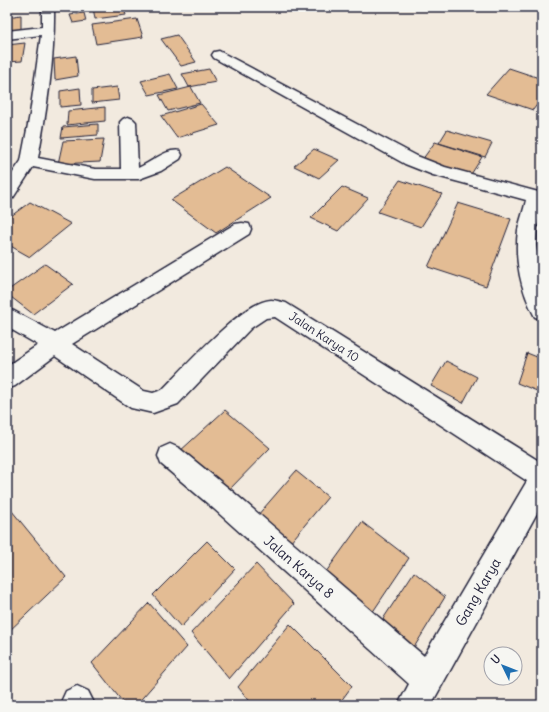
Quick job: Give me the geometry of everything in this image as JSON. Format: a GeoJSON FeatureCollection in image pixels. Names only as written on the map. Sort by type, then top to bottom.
{"type":"FeatureCollection","features":[{"type":"Feature","properties":{"kind":"street"},"geometry":{"type":"LineString","coordinates":[[7,194],[29,161],[38,114],[48,30],[48,7]]}},
{"type":"Feature","properties":{"kind":"street"},"geometry":{"type":"LineString","coordinates":[[7,35],[48,30]]}},
{"type":"Feature","properties":{"kind":"street"},"geometry":{"type":"LineString","coordinates":[[219,55],[411,160],[439,171],[539,198],[527,236],[531,283],[537,303],[542,311]]}},
{"type":"Feature","properties":{"kind":"street"},"geometry":{"type":"LineString","coordinates":[[128,122],[130,174]]}},
{"type":"Feature","properties":{"kind":"street"},"geometry":{"type":"LineString","coordinates":[[29,161],[95,174],[139,174],[155,167],[174,155]]}},
{"type":"Feature","properties":{"kind":"street"},"geometry":{"type":"LineString","coordinates":[[7,379],[55,344],[242,229]]}},
{"type":"Feature","properties":{"kind":"street","name":"Jalan Karya 10"},"geometry":{"type":"LineString","coordinates":[[7,317],[55,344],[139,401],[153,403],[170,397],[244,322],[259,312],[270,308],[279,309],[288,313],[542,478]]}},
{"type":"Feature","properties":{"kind":"street","name":"Jalan Karya 8"},"geometry":{"type":"LineString","coordinates":[[170,456],[223,500],[421,692]]}},
{"type":"Feature","properties":{"kind":"street","name":"Gang Karya"},"geometry":{"type":"LineString","coordinates":[[421,692],[542,478]]}},
{"type":"Feature","properties":{"kind":"building"},"geometry":{"type":"Polygon","coordinates":[[[93,7],[123,7],[126,15],[95,19],[93,7]]]}},
{"type":"Feature","properties":{"kind":"building"},"geometry":{"type":"Polygon","coordinates":[[[84,13],[86,21],[73,23],[70,15],[84,13]]]}},
{"type":"Feature","properties":{"kind":"building"},"geometry":{"type":"Polygon","coordinates":[[[21,15],[21,31],[7,32],[7,17],[21,15]]]}},
{"type":"Feature","properties":{"kind":"building"},"geometry":{"type":"Polygon","coordinates":[[[137,19],[143,37],[96,44],[92,25],[137,19]]]}},
{"type":"Feature","properties":{"kind":"building"},"geometry":{"type":"Polygon","coordinates":[[[177,35],[196,62],[181,66],[161,39],[177,35]]]}},
{"type":"Feature","properties":{"kind":"building"},"geometry":{"type":"Polygon","coordinates":[[[25,43],[22,61],[7,62],[7,45],[25,43]]]}},
{"type":"Feature","properties":{"kind":"building"},"geometry":{"type":"Polygon","coordinates":[[[76,56],[78,76],[55,80],[54,59],[76,56]]]}},
{"type":"Feature","properties":{"kind":"building"},"geometry":{"type":"Polygon","coordinates":[[[509,68],[542,79],[542,98],[533,110],[486,94],[509,68]]]}},
{"type":"Feature","properties":{"kind":"building"},"geometry":{"type":"Polygon","coordinates":[[[209,69],[216,82],[189,87],[182,74],[209,69]]]}},
{"type":"Feature","properties":{"kind":"building"},"geometry":{"type":"Polygon","coordinates":[[[170,74],[178,89],[149,95],[141,81],[170,74]]]}},
{"type":"Feature","properties":{"kind":"building"},"geometry":{"type":"Polygon","coordinates":[[[117,87],[119,100],[92,103],[92,90],[117,87]]]}},
{"type":"Feature","properties":{"kind":"building"},"geometry":{"type":"Polygon","coordinates":[[[191,87],[200,103],[168,111],[159,95],[191,87]]]}},
{"type":"Feature","properties":{"kind":"building"},"geometry":{"type":"Polygon","coordinates":[[[80,88],[81,105],[60,107],[60,91],[80,88]]]}},
{"type":"Feature","properties":{"kind":"building"},"geometry":{"type":"Polygon","coordinates":[[[201,104],[219,125],[177,138],[161,116],[201,104]]]}},
{"type":"Feature","properties":{"kind":"building"},"geometry":{"type":"Polygon","coordinates":[[[105,107],[105,121],[67,125],[68,111],[105,107]]]}},
{"type":"Feature","properties":{"kind":"building"},"geometry":{"type":"Polygon","coordinates":[[[98,124],[98,135],[61,138],[63,127],[98,124]]]}},
{"type":"Feature","properties":{"kind":"building"},"geometry":{"type":"Polygon","coordinates":[[[447,130],[492,143],[485,157],[439,143],[447,130]]]}},
{"type":"Feature","properties":{"kind":"building"},"geometry":{"type":"Polygon","coordinates":[[[104,139],[100,162],[58,164],[63,141],[104,139]]]}},
{"type":"Feature","properties":{"kind":"building"},"geometry":{"type":"Polygon","coordinates":[[[435,142],[482,157],[470,176],[422,160],[435,142]]]}},
{"type":"Feature","properties":{"kind":"building"},"geometry":{"type":"Polygon","coordinates":[[[314,149],[339,160],[319,178],[294,166],[314,149]]]}},
{"type":"Feature","properties":{"kind":"building"},"geometry":{"type":"Polygon","coordinates":[[[225,167],[271,198],[216,233],[171,200],[225,167]]]}},
{"type":"Feature","properties":{"kind":"building"},"geometry":{"type":"Polygon","coordinates":[[[400,180],[442,194],[421,227],[378,212],[400,180]]]}},
{"type":"Feature","properties":{"kind":"building"},"geometry":{"type":"Polygon","coordinates":[[[342,187],[368,198],[338,231],[311,218],[342,187]]]}},
{"type":"Feature","properties":{"kind":"building"},"geometry":{"type":"Polygon","coordinates":[[[30,202],[71,224],[30,257],[7,244],[7,219],[30,202]]]}},
{"type":"Feature","properties":{"kind":"building"},"geometry":{"type":"Polygon","coordinates":[[[458,203],[511,219],[486,286],[428,267],[458,203]]]}},
{"type":"Feature","properties":{"kind":"building"},"geometry":{"type":"Polygon","coordinates":[[[45,264],[73,284],[33,314],[7,294],[7,291],[45,264]]]}},
{"type":"Feature","properties":{"kind":"building"},"geometry":{"type":"Polygon","coordinates":[[[527,353],[542,359],[542,393],[517,383],[527,353]]]}},
{"type":"Feature","properties":{"kind":"building"},"geometry":{"type":"Polygon","coordinates":[[[446,361],[477,377],[463,403],[431,386],[446,361]]]}},
{"type":"Feature","properties":{"kind":"building"},"geometry":{"type":"Polygon","coordinates":[[[225,410],[270,448],[225,494],[179,452],[225,410]]]}},
{"type":"Feature","properties":{"kind":"building"},"geometry":{"type":"Polygon","coordinates":[[[296,471],[328,497],[290,543],[257,516],[296,471]]]}},
{"type":"Feature","properties":{"kind":"building"},"geometry":{"type":"Polygon","coordinates":[[[7,505],[66,577],[7,633],[7,505]]]}},
{"type":"Feature","properties":{"kind":"building"},"geometry":{"type":"Polygon","coordinates":[[[362,522],[409,558],[370,616],[323,576],[362,522]]]}},
{"type":"Feature","properties":{"kind":"building"},"geometry":{"type":"Polygon","coordinates":[[[207,541],[235,569],[181,627],[153,595],[207,541]]]}},
{"type":"Feature","properties":{"kind":"building"},"geometry":{"type":"Polygon","coordinates":[[[256,564],[294,604],[229,679],[191,633],[256,564]]]}},
{"type":"Feature","properties":{"kind":"building"},"geometry":{"type":"Polygon","coordinates":[[[414,572],[445,597],[413,649],[381,622],[414,572]]]}},
{"type":"Feature","properties":{"kind":"building"},"geometry":{"type":"Polygon","coordinates":[[[149,603],[187,647],[136,705],[125,705],[92,663],[149,603]]]}},
{"type":"Feature","properties":{"kind":"building"},"geometry":{"type":"Polygon","coordinates":[[[290,624],[352,686],[338,705],[253,705],[238,687],[290,624]]]}}]}
